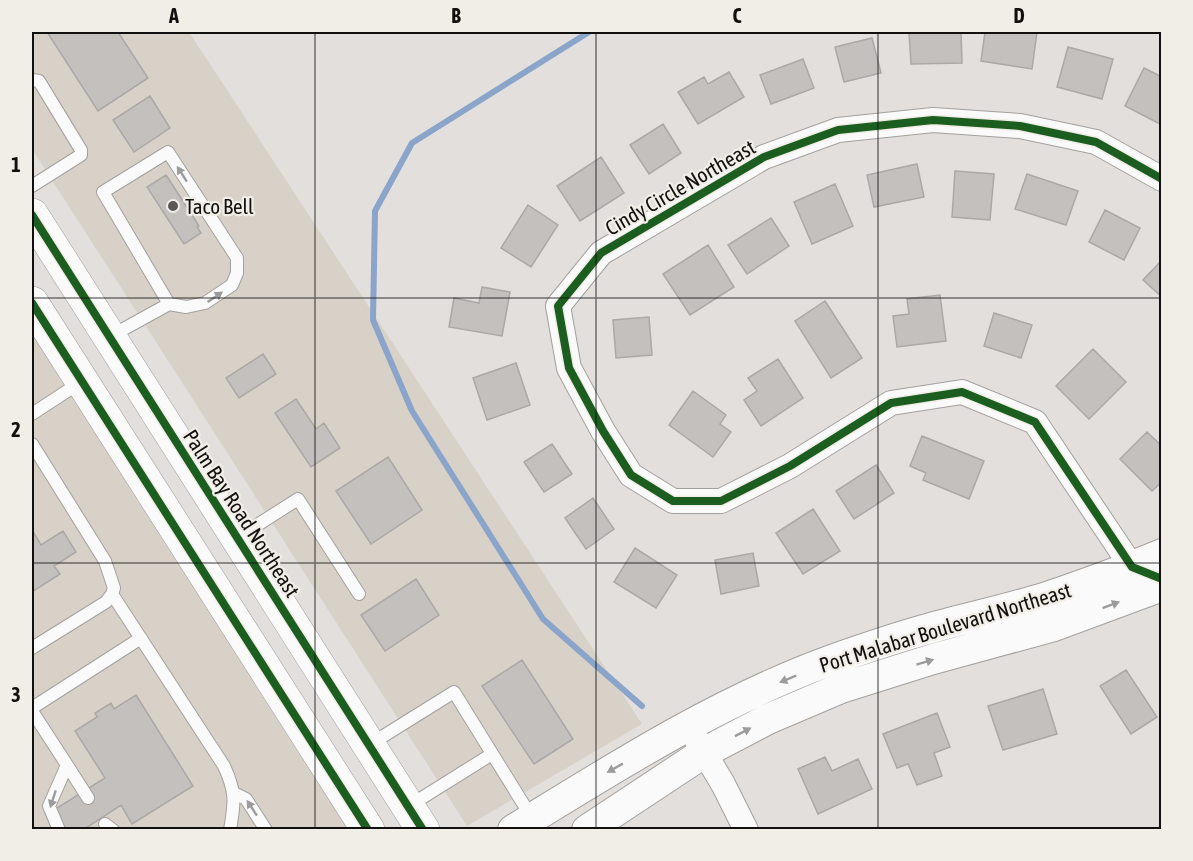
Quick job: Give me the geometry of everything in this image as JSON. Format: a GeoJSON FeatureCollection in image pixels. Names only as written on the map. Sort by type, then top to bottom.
{"type":"FeatureCollection","features":[{"type":"Feature","properties":{"kind":"main road","name":"Palm Bay Road Northeast"},"geometry":{"type":"LineString","coordinates":[[32,215],[416,818]]}},
{"type":"Feature","properties":{"kind":"main road"},"geometry":{"type":"LineString","coordinates":[[38,314],[86,342],[98,344],[110,336]]}},
{"type":"Feature","properties":{"kind":"main road"},"geometry":{"type":"LineString","coordinates":[[38,314],[368,830]]}},
{"type":"Feature","properties":{"kind":"main road"},"geometry":{"type":"LineString","coordinates":[[81,381],[105,382],[128,391],[155,409]]}},
{"type":"Feature","properties":{"kind":"street","name":"Cindy Circle Northeast"},"geometry":{"type":"LineString","coordinates":[[1132,567],[1035,422],[962,392],[891,403],[790,466],[722,501],[673,501],[631,475],[603,431],[569,368],[558,306],[601,253],[764,157],[838,130],[933,120],[1020,126],[1096,142],[1161,180]]}},
{"type":"Feature","properties":{"kind":"street","name":"Port Malabar Boulevard Northeast"},"geometry":{"type":"LineString","coordinates":[[522,824],[592,781],[753,693],[828,662],[921,631],[1046,597],[1132,567],[1161,554]]}},
{"type":"Feature","properties":{"kind":"street"},"geometry":{"type":"LineString","coordinates":[[1132,567],[1161,579]]}},
{"type":"Feature","properties":{"kind":"street","name":"Port Malabar Boulevard Northeast"},"geometry":{"type":"LineString","coordinates":[[587,830],[705,752],[768,719],[841,688],[933,659],[1054,626],[1161,586]]}},
{"type":"Feature","properties":{"kind":"street"},"geometry":{"type":"LineString","coordinates":[[689,727],[705,752],[746,830]]}},
{"type":"Feature","properties":{"kind":"lane"},"geometry":{"type":"LineString","coordinates":[[32,80],[39,81],[81,150],[81,155],[32,186]]}},
{"type":"Feature","properties":{"kind":"lane"},"geometry":{"type":"LineString","coordinates":[[110,336],[169,304],[186,307],[205,303],[232,285],[237,273],[237,258],[168,152],[103,192],[169,304]]}},
{"type":"Feature","properties":{"kind":"lane"},"geometry":{"type":"LineString","coordinates":[[32,414],[81,381]]}},
{"type":"Feature","properties":{"kind":"lane"},"geometry":{"type":"LineString","coordinates":[[32,444],[105,561],[114,588],[106,602],[32,648]]}},
{"type":"Feature","properties":{"kind":"lane"},"geometry":{"type":"LineString","coordinates":[[237,538],[298,499],[359,594]]}},
{"type":"Feature","properties":{"kind":"lane"},"geometry":{"type":"LineString","coordinates":[[112,594],[224,766],[234,787],[230,830]]}},
{"type":"Feature","properties":{"kind":"lane"},"geometry":{"type":"LineString","coordinates":[[88,798],[32,710],[141,638]]}},
{"type":"Feature","properties":{"kind":"lane"},"geometry":{"type":"LineString","coordinates":[[369,745],[454,692],[492,754],[522,824]]}},
{"type":"Feature","properties":{"kind":"lane"},"geometry":{"type":"LineString","coordinates":[[416,818],[492,754]]}},
{"type":"Feature","properties":{"kind":"lane"},"geometry":{"type":"LineString","coordinates":[[59,830],[49,806],[66,765]]}},
{"type":"Feature","properties":{"kind":"lane"},"geometry":{"type":"LineString","coordinates":[[234,793],[246,799],[266,830]]}},
{"type":"Feature","properties":{"kind":"shaded area"},"geometry":{"type":"Polygon","coordinates":[[[32,32],[189,32],[642,724],[467,826],[32,149],[32,32]]]}},
{"type":"Feature","properties":{"kind":"shaded area"},"geometry":{"type":"Polygon","coordinates":[[[32,327],[356,829],[32,829],[32,327]]]}},
{"type":"Feature","properties":{"kind":"building"},"geometry":{"type":"Polygon","coordinates":[[[47,32],[118,32],[148,78],[98,111],[47,32]]]}},
{"type":"Feature","properties":{"kind":"building"},"geometry":{"type":"Polygon","coordinates":[[[909,32],[961,32],[962,63],[911,64],[909,32]]]}},
{"type":"Feature","properties":{"kind":"building"},"geometry":{"type":"Polygon","coordinates":[[[985,32],[1037,32],[1032,69],[981,61],[985,32]]]}},
{"type":"Feature","properties":{"kind":"building"},"geometry":{"type":"Polygon","coordinates":[[[872,38],[881,73],[844,82],[835,47],[872,38]]]}},
{"type":"Feature","properties":{"kind":"building"},"geometry":{"type":"Polygon","coordinates":[[[1068,47],[1113,59],[1102,99],[1057,87],[1068,47]]]}},
{"type":"Feature","properties":{"kind":"building"},"geometry":{"type":"Polygon","coordinates":[[[803,59],[814,88],[771,104],[760,75],[803,59]]]}},
{"type":"Feature","properties":{"kind":"building"},"geometry":{"type":"Polygon","coordinates":[[[1144,68],[1162,77],[1160,124],[1125,106],[1144,68]]]}},
{"type":"Feature","properties":{"kind":"building"},"geometry":{"type":"Polygon","coordinates":[[[729,72],[744,97],[698,124],[678,92],[704,77],[708,84],[729,72]]]}},
{"type":"Feature","properties":{"kind":"building"},"geometry":{"type":"Polygon","coordinates":[[[150,96],[170,128],[134,152],[113,120],[150,96]]]}},
{"type":"Feature","properties":{"kind":"building"},"geometry":{"type":"Polygon","coordinates":[[[663,124],[681,153],[649,174],[630,145],[663,124]]]}},
{"type":"Feature","properties":{"kind":"building"},"geometry":{"type":"Polygon","coordinates":[[[601,157],[624,193],[580,221],[557,186],[601,157]]]}},
{"type":"Feature","properties":{"kind":"building"},"geometry":{"type":"Polygon","coordinates":[[[917,164],[924,197],[874,207],[867,175],[917,164]]]}},
{"type":"Feature","properties":{"kind":"building"},"geometry":{"type":"Polygon","coordinates":[[[955,171],[994,174],[990,220],[952,217],[955,171]]]}},
{"type":"Feature","properties":{"kind":"building"},"geometry":{"type":"Polygon","coordinates":[[[1027,174],[1078,191],[1066,225],[1015,209],[1027,174]]]}},
{"type":"Feature","properties":{"kind":"building","name":"Taco Bell"},"geometry":{"type":"Polygon","coordinates":[[[166,175],[199,226],[197,227],[201,233],[184,244],[147,187],[166,175]]]}},
{"type":"Feature","properties":{"kind":"building"},"geometry":{"type":"Polygon","coordinates":[[[835,184],[853,226],[812,244],[794,202],[835,184]]]}},
{"type":"Feature","properties":{"kind":"building"},"geometry":{"type":"Polygon","coordinates":[[[528,205],[558,225],[531,267],[501,248],[528,205]]]}},
{"type":"Feature","properties":{"kind":"building"},"geometry":{"type":"Polygon","coordinates":[[[1105,210],[1140,228],[1124,260],[1089,242],[1105,210]]]}},
{"type":"Feature","properties":{"kind":"building"},"geometry":{"type":"Polygon","coordinates":[[[771,218],[789,246],[747,274],[728,245],[771,218]]]}},
{"type":"Feature","properties":{"kind":"building"},"geometry":{"type":"Polygon","coordinates":[[[708,245],[734,287],[690,315],[663,274],[708,245]]]}},
{"type":"Feature","properties":{"kind":"building"},"geometry":{"type":"Polygon","coordinates":[[[1162,260],[1162,297],[1143,280],[1162,260]]]}},
{"type":"Feature","properties":{"kind":"building"},"geometry":{"type":"Polygon","coordinates":[[[482,287],[510,292],[502,336],[449,327],[454,298],[479,303],[482,287]]]}},
{"type":"Feature","properties":{"kind":"building"},"geometry":{"type":"Polygon","coordinates":[[[940,295],[946,341],[897,347],[893,316],[909,314],[907,299],[940,295]]]}},
{"type":"Feature","properties":{"kind":"building"},"geometry":{"type":"Polygon","coordinates":[[[825,301],[862,358],[831,378],[795,321],[825,301]]]}},
{"type":"Feature","properties":{"kind":"building"},"geometry":{"type":"Polygon","coordinates":[[[994,313],[1032,325],[1021,358],[984,346],[994,313]]]}},
{"type":"Feature","properties":{"kind":"building"},"geometry":{"type":"Polygon","coordinates":[[[649,317],[652,355],[616,358],[613,320],[649,317]]]}},
{"type":"Feature","properties":{"kind":"building"},"geometry":{"type":"Polygon","coordinates":[[[1093,349],[1126,382],[1089,419],[1056,386],[1093,349]]]}},
{"type":"Feature","properties":{"kind":"building"},"geometry":{"type":"Polygon","coordinates":[[[263,354],[276,374],[239,398],[226,378],[263,354]]]}},
{"type":"Feature","properties":{"kind":"building"},"geometry":{"type":"Polygon","coordinates":[[[778,359],[803,398],[761,426],[744,400],[757,391],[748,378],[778,359]]]}},
{"type":"Feature","properties":{"kind":"building"},"geometry":{"type":"Polygon","coordinates":[[[516,363],[530,405],[487,420],[473,378],[516,363]]]}},
{"type":"Feature","properties":{"kind":"building"},"geometry":{"type":"Polygon","coordinates":[[[693,391],[726,415],[720,424],[731,432],[713,457],[669,425],[693,391]]]}},
{"type":"Feature","properties":{"kind":"building"},"geometry":{"type":"Polygon","coordinates":[[[296,399],[316,429],[324,423],[340,448],[311,467],[275,413],[296,399]]]}},
{"type":"Feature","properties":{"kind":"building"},"geometry":{"type":"Polygon","coordinates":[[[1147,432],[1162,446],[1162,482],[1152,491],[1120,459],[1147,432]]]}},
{"type":"Feature","properties":{"kind":"building"},"geometry":{"type":"Polygon","coordinates":[[[922,436],[984,461],[969,499],[923,480],[926,473],[910,466],[922,436]]]}},
{"type":"Feature","properties":{"kind":"building"},"geometry":{"type":"Polygon","coordinates":[[[552,444],[572,474],[544,492],[524,462],[552,444]]]}},
{"type":"Feature","properties":{"kind":"building"},"geometry":{"type":"Polygon","coordinates":[[[388,457],[422,510],[371,544],[336,491],[388,457]]]}},
{"type":"Feature","properties":{"kind":"building"},"geometry":{"type":"Polygon","coordinates":[[[876,465],[894,493],[854,519],[836,491],[876,465]]]}},
{"type":"Feature","properties":{"kind":"building"},"geometry":{"type":"Polygon","coordinates":[[[593,498],[614,529],[586,549],[565,518],[593,498]]]}},
{"type":"Feature","properties":{"kind":"building"},"geometry":{"type":"Polygon","coordinates":[[[813,509],[840,551],[803,574],[776,533],[813,509]]]}},
{"type":"Feature","properties":{"kind":"building"},"geometry":{"type":"Polygon","coordinates":[[[32,530],[41,545],[63,531],[76,552],[54,566],[60,574],[32,592],[32,530]]]}},
{"type":"Feature","properties":{"kind":"building"},"geometry":{"type":"Polygon","coordinates":[[[635,548],[677,575],[656,608],[614,582],[635,548]]]}},
{"type":"Feature","properties":{"kind":"building"},"geometry":{"type":"Polygon","coordinates":[[[753,553],[759,586],[721,594],[715,560],[753,553]]]}},
{"type":"Feature","properties":{"kind":"building"},"geometry":{"type":"Polygon","coordinates":[[[416,579],[439,615],[385,651],[361,615],[416,579]]]}},
{"type":"Feature","properties":{"kind":"building"},"geometry":{"type":"Polygon","coordinates":[[[522,660],[573,739],[534,764],[482,686],[522,660]]]}},
{"type":"Feature","properties":{"kind":"building"},"geometry":{"type":"Polygon","coordinates":[[[1126,670],[1157,717],[1131,734],[1100,686],[1126,670]]]}},
{"type":"Feature","properties":{"kind":"building"},"geometry":{"type":"Polygon","coordinates":[[[1043,689],[1057,734],[1003,750],[988,706],[1043,689]]]}},
{"type":"Feature","properties":{"kind":"building"},"geometry":{"type":"Polygon","coordinates":[[[136,695],[193,786],[132,824],[121,805],[83,830],[66,830],[54,810],[105,778],[75,731],[97,717],[95,713],[111,703],[114,709],[136,695]]]}},
{"type":"Feature","properties":{"kind":"building"},"geometry":{"type":"Polygon","coordinates":[[[937,713],[950,747],[934,753],[942,776],[917,785],[908,764],[897,768],[883,734],[937,713]]]}},
{"type":"Feature","properties":{"kind":"building"},"geometry":{"type":"Polygon","coordinates":[[[825,757],[832,771],[858,759],[872,789],[818,814],[798,769],[825,757]]]}},
{"type":"Feature","properties":{"kind":"waterway"},"geometry":{"type":"LineString","coordinates":[[589,32],[412,143],[375,211],[373,320],[412,411],[543,619],[642,706]]}},
{"type":"Feature","properties":{"kind":"cycle path"},"geometry":{"type":"LineString","coordinates":[[1162,179],[1096,142],[1020,126],[933,120],[838,130],[764,157],[601,253],[558,306],[569,368],[603,431],[631,475],[673,501],[721,501],[790,466],[891,403],[962,392],[1035,422],[1132,567],[1162,579]]}},
{"type":"Feature","properties":{"kind":"cycle path"},"geometry":{"type":"LineString","coordinates":[[32,215],[423,830]]}},
{"type":"Feature","properties":{"kind":"cycle path"},"geometry":{"type":"LineString","coordinates":[[32,303],[368,830]]}},
{"type":"Feature","properties":{"kind":"place","name":"Taco Bell"},"geometry":{"type":"Point","coordinates":[173,206]}}]}
